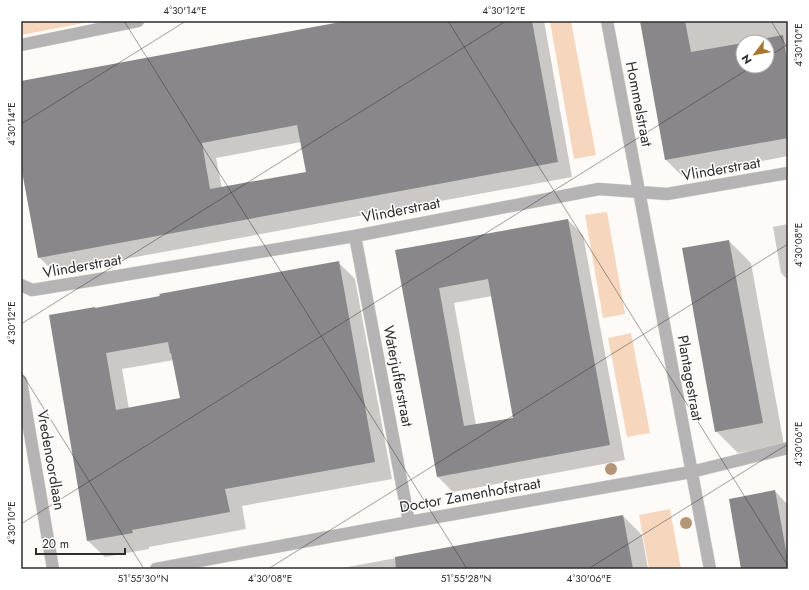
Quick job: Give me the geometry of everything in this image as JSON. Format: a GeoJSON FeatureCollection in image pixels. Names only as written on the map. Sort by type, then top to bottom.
{"type":"FeatureCollection","features":[{"type":"Feature","properties":{"kind":"street"},"geometry":{"type":"LineString","coordinates":[[21,45],[134,21]]}},
{"type":"Feature","properties":{"kind":"street","name":"Hommelstraat"},"geometry":{"type":"LineString","coordinates":[[607,21],[640,193]]}},
{"type":"Feature","properties":{"kind":"street","name":"Vlinderstraat"},"geometry":{"type":"LineString","coordinates":[[21,285],[32,290],[355,236],[599,188],[640,193],[668,194],[788,173]]}},
{"type":"Feature","properties":{"kind":"street","name":"Plantagestraat"},"geometry":{"type":"LineString","coordinates":[[640,193],[710,569]]}},
{"type":"Feature","properties":{"kind":"street","name":"Waterjufferstraat"},"geometry":{"type":"LineString","coordinates":[[355,236],[409,522]]}},
{"type":"Feature","properties":{"kind":"street","name":"Vredenoordlaan"},"geometry":{"type":"LineString","coordinates":[[21,381],[53,569]]}},
{"type":"Feature","properties":{"kind":"street","name":"Doctor Zamenhofstraat"},"geometry":{"type":"LineString","coordinates":[[156,569],[692,472],[788,448]]}},
{"type":"Feature","properties":{"kind":"shaded area"},"geometry":{"type":"Polygon","coordinates":[[[21,21],[94,21],[21,35],[21,21]]]}},
{"type":"Feature","properties":{"kind":"shaded area"},"geometry":{"type":"Polygon","coordinates":[[[550,21],[571,21],[596,155],[574,159],[550,21]]]}},
{"type":"Feature","properties":{"kind":"shaded area"},"geometry":{"type":"Polygon","coordinates":[[[607,212],[625,314],[603,318],[585,215],[607,212]]]}},
{"type":"Feature","properties":{"kind":"shaded area"},"geometry":{"type":"Polygon","coordinates":[[[631,333],[650,433],[627,437],[608,338],[631,333]]]}},
{"type":"Feature","properties":{"kind":"shaded area"},"geometry":{"type":"Polygon","coordinates":[[[670,509],[681,569],[649,569],[639,515],[670,509]]]}},
{"type":"Feature","properties":{"kind":"building"},"geometry":{"type":"Polygon","coordinates":[[[346,21],[532,21],[558,162],[38,258],[21,166],[21,81],[346,21]],[[297,125],[202,143],[210,189],[306,172],[297,125]]]}},
{"type":"Feature","properties":{"kind":"building"},"geometry":{"type":"Polygon","coordinates":[[[640,21],[685,21],[691,52],[735,44],[735,74],[775,74],[775,37],[783,35],[788,66],[788,138],[665,160],[640,21]]]}},
{"type":"Feature","properties":{"kind":"building"},"geometry":{"type":"Polygon","coordinates":[[[568,219],[610,445],[437,477],[395,250],[568,219]],[[488,279],[439,288],[464,426],[513,418],[488,279]]]}},
{"type":"Feature","properties":{"kind":"building"},"geometry":{"type":"Polygon","coordinates":[[[729,240],[763,423],[715,432],[682,248],[729,240]]]}},
{"type":"Feature","properties":{"kind":"building"},"geometry":{"type":"Polygon","coordinates":[[[339,261],[375,462],[225,489],[230,512],[132,530],[133,533],[87,541],[49,315],[160,296],[159,294],[339,261]],[[168,342],[106,353],[116,410],[180,398],[168,342]]]}},
{"type":"Feature","properties":{"kind":"building"},"geometry":{"type":"Polygon","coordinates":[[[775,490],[788,561],[788,569],[741,569],[729,499],[775,490]]]}},
{"type":"Feature","properties":{"kind":"building"},"geometry":{"type":"Polygon","coordinates":[[[623,515],[633,569],[396,569],[395,557],[623,515]]]}}]}
